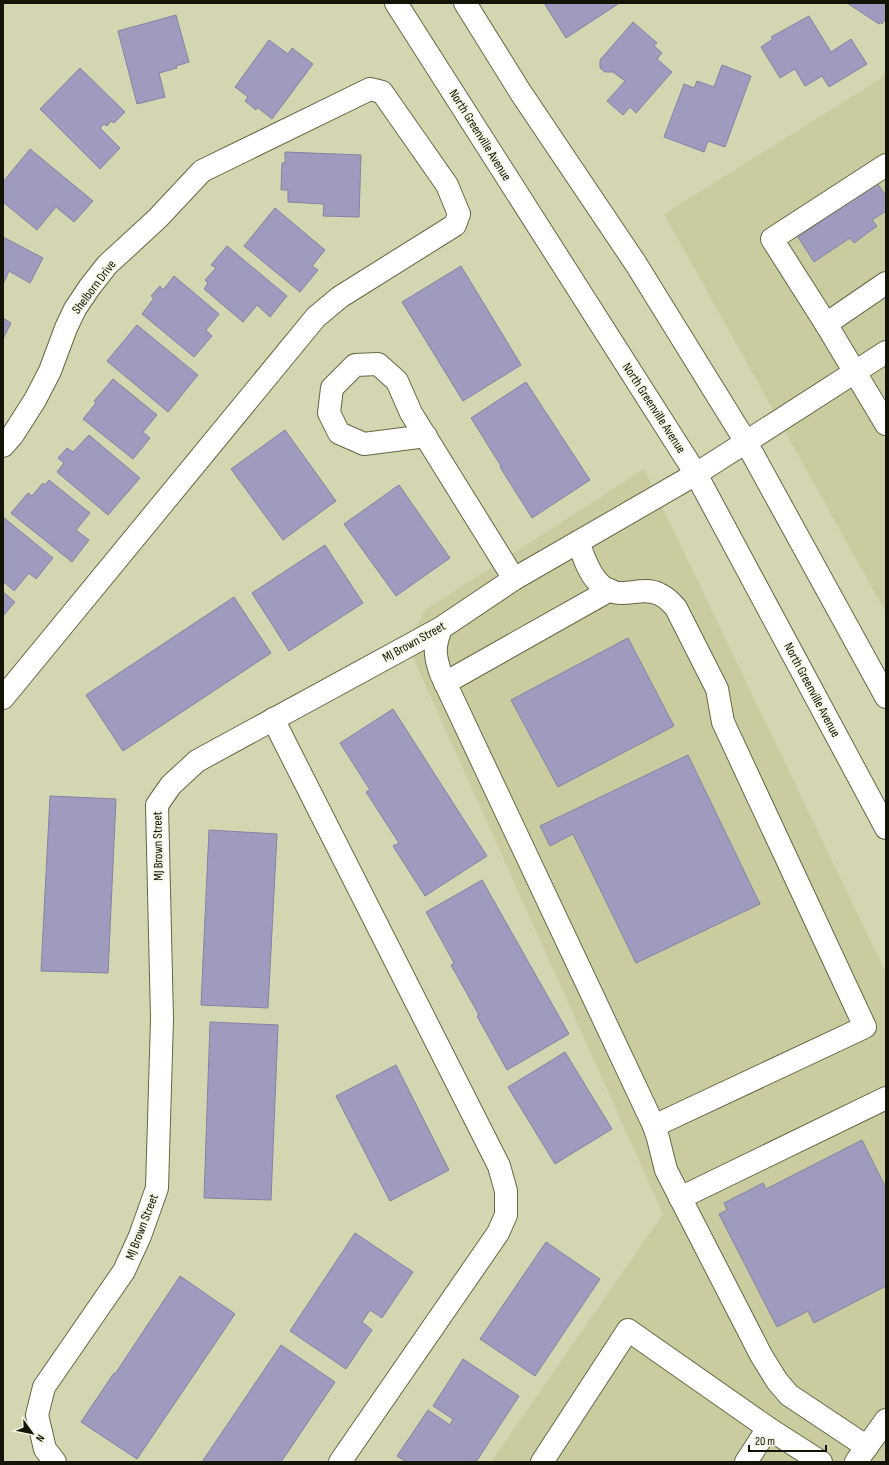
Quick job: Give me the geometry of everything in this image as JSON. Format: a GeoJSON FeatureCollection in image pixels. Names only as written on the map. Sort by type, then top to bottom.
{"type":"FeatureCollection","features":[{"type":"Feature","properties":{"kind":"main road","name":"North Greenville Avenue"},"geometry":{"type":"LineString","coordinates":[[396,3],[696,474],[886,828]]}},
{"type":"Feature","properties":{"kind":"main road"},"geometry":{"type":"LineString","coordinates":[[465,3],[521,93],[636,264],[746,442],[886,697]]}},
{"type":"Feature","properties":{"kind":"main road","name":"Shelborn Drive"},"geometry":{"type":"LineString","coordinates":[[3,446],[12,436],[35,400],[50,371],[66,328],[75,309],[89,288],[107,265],[158,218],[202,171],[370,89],[382,92],[447,186],[459,214],[455,225],[340,297],[316,317],[3,698]]}},
{"type":"Feature","properties":{"kind":"main road"},"geometry":{"type":"LineString","coordinates":[[886,165],[772,239],[856,372],[886,424]]}},
{"type":"Feature","properties":{"kind":"main road"},"geometry":{"type":"LineString","coordinates":[[826,324],[886,284]]}},
{"type":"Feature","properties":{"kind":"main road","name":"MJ Brown Street"},"geometry":{"type":"LineString","coordinates":[[55,1462],[45,1449],[37,1415],[44,1388],[124,1271],[140,1236],[156,1188],[162,1018],[157,805],[171,786],[197,761],[441,628],[514,579],[696,474],[886,352]]}},
{"type":"Feature","properties":{"kind":"main road"},"geometry":{"type":"LineString","coordinates":[[426,436],[364,444],[338,433],[329,414],[332,388],[355,365],[378,364],[397,381],[412,413],[514,579]]}},
{"type":"Feature","properties":{"kind":"main road"},"geometry":{"type":"LineString","coordinates":[[578,542],[597,581],[610,590],[625,594],[647,591],[658,593],[668,599],[676,608],[716,690],[724,722],[865,1027],[654,1126]]}},
{"type":"Feature","properties":{"kind":"main road"},"geometry":{"type":"LineString","coordinates":[[445,683],[610,590]]}},
{"type":"Feature","properties":{"kind":"main road"},"geometry":{"type":"LineString","coordinates":[[441,628],[436,643],[435,659],[445,683],[654,1126],[666,1170],[761,1355],[781,1388],[789,1396],[862,1454],[886,1420]]}},
{"type":"Feature","properties":{"kind":"main road"},"geometry":{"type":"LineString","coordinates":[[273,719],[499,1166],[506,1191],[506,1215],[498,1232],[340,1462]]}},
{"type":"Feature","properties":{"kind":"main road"},"geometry":{"type":"LineString","coordinates":[[680,1198],[886,1098]]}},
{"type":"Feature","properties":{"kind":"main road"},"geometry":{"type":"LineString","coordinates":[[542,1462],[628,1330],[768,1428],[821,1462]]}},
{"type":"Feature","properties":{"kind":"main road"},"geometry":{"type":"LineString","coordinates":[[746,1462],[768,1428]]}},
{"type":"Feature","properties":{"kind":"shaded area"},"geometry":{"type":"Polygon","coordinates":[[[886,70],[886,613],[664,214],[880,79],[886,70]]]}},
{"type":"Feature","properties":{"kind":"shaded area"},"geometry":{"type":"Polygon","coordinates":[[[644,469],[886,973],[886,1462],[491,1462],[663,1214],[407,644],[425,610],[644,469]]]}},
{"type":"Feature","properties":{"kind":"building"},"geometry":{"type":"Polygon","coordinates":[[[544,3],[617,3],[618,4],[566,38],[544,3]]]}},
{"type":"Feature","properties":{"kind":"building"},"geometry":{"type":"Polygon","coordinates":[[[847,3],[886,3],[886,18],[882,24],[880,22],[879,24],[847,3]]]}},
{"type":"Feature","properties":{"kind":"building"},"geometry":{"type":"Polygon","coordinates":[[[176,15],[189,62],[176,66],[177,68],[159,73],[165,97],[137,104],[118,31],[176,15]]]}},
{"type":"Feature","properties":{"kind":"building"},"geometry":{"type":"Polygon","coordinates":[[[809,16],[831,52],[851,39],[867,64],[829,87],[822,76],[805,86],[795,69],[780,78],[761,47],[773,39],[771,37],[809,16]]]}},
{"type":"Feature","properties":{"kind":"building"},"geometry":{"type":"Polygon","coordinates":[[[633,22],[657,43],[654,46],[662,53],[657,59],[672,72],[636,113],[630,107],[623,115],[607,101],[625,81],[613,72],[605,72],[600,68],[600,60],[633,22]]]}},
{"type":"Feature","properties":{"kind":"building"},"geometry":{"type":"Polygon","coordinates":[[[269,40],[288,54],[292,48],[313,64],[272,119],[257,107],[256,110],[245,101],[248,97],[235,87],[269,40]]]}},
{"type":"Feature","properties":{"kind":"building"},"geometry":{"type":"Polygon","coordinates":[[[722,65],[751,76],[725,147],[708,141],[704,152],[664,137],[684,84],[694,88],[697,81],[714,87],[722,65]]]}},
{"type":"Feature","properties":{"kind":"building"},"geometry":{"type":"Polygon","coordinates":[[[80,68],[125,112],[114,123],[111,121],[107,126],[104,124],[100,128],[120,148],[100,169],[40,109],[80,68]]]}},
{"type":"Feature","properties":{"kind":"building"},"geometry":{"type":"Polygon","coordinates":[[[30,149],[93,201],[74,222],[56,207],[37,230],[3,202],[3,182],[30,149]]]}},
{"type":"Feature","properties":{"kind":"building"},"geometry":{"type":"Polygon","coordinates":[[[285,152],[361,155],[359,217],[323,216],[324,204],[288,202],[288,190],[281,190],[282,163],[285,163],[285,152]]]}},
{"type":"Feature","properties":{"kind":"building"},"geometry":{"type":"Polygon","coordinates":[[[877,183],[886,196],[886,211],[872,220],[877,226],[854,243],[850,238],[814,262],[798,237],[877,183]]]}},
{"type":"Feature","properties":{"kind":"building"},"geometry":{"type":"Polygon","coordinates":[[[275,208],[325,250],[312,266],[318,270],[300,292],[244,246],[275,208]]]}},
{"type":"Feature","properties":{"kind":"building"},"geometry":{"type":"Polygon","coordinates":[[[3,237],[43,258],[30,283],[9,271],[3,284],[3,237]]]}},
{"type":"Feature","properties":{"kind":"building"},"geometry":{"type":"Polygon","coordinates":[[[227,246],[287,296],[270,317],[257,305],[243,322],[204,289],[208,283],[205,280],[216,268],[211,265],[227,246]]]}},
{"type":"Feature","properties":{"kind":"building"},"geometry":{"type":"Polygon","coordinates":[[[461,266],[521,365],[463,401],[402,302],[461,266]]]}},
{"type":"Feature","properties":{"kind":"building"},"geometry":{"type":"Polygon","coordinates":[[[174,276],[219,314],[206,330],[212,336],[194,357],[142,314],[154,298],[151,296],[160,286],[163,290],[174,276]]]}},
{"type":"Feature","properties":{"kind":"building"},"geometry":{"type":"Polygon","coordinates":[[[3,318],[11,323],[3,339],[3,318]]]}},
{"type":"Feature","properties":{"kind":"building"},"geometry":{"type":"Polygon","coordinates":[[[137,325],[198,375],[168,412],[107,361],[137,325]]]}},
{"type":"Feature","properties":{"kind":"building"},"geometry":{"type":"Polygon","coordinates":[[[113,379],[157,415],[143,432],[150,438],[133,459],[83,419],[96,403],[94,401],[113,379]]]}},
{"type":"Feature","properties":{"kind":"building"},"geometry":{"type":"Polygon","coordinates":[[[526,382],[590,480],[532,518],[471,418],[526,382]]]}},
{"type":"Feature","properties":{"kind":"building"},"geometry":{"type":"Polygon","coordinates":[[[285,430],[336,501],[283,540],[231,469],[285,430]]]}},
{"type":"Feature","properties":{"kind":"building"},"geometry":{"type":"Polygon","coordinates":[[[89,435],[140,478],[108,515],[57,472],[64,463],[58,458],[67,448],[73,452],[89,435]]]}},
{"type":"Feature","properties":{"kind":"building"},"geometry":{"type":"Polygon","coordinates":[[[49,480],[90,513],[76,530],[89,540],[72,562],[11,513],[28,493],[32,496],[43,483],[45,485],[49,480]]]}},
{"type":"Feature","properties":{"kind":"building"},"geometry":{"type":"Polygon","coordinates":[[[399,485],[450,558],[396,596],[344,524],[399,485]]]}},
{"type":"Feature","properties":{"kind":"building"},"geometry":{"type":"Polygon","coordinates":[[[3,517],[53,558],[36,579],[29,573],[14,591],[3,581],[3,517]]]}},
{"type":"Feature","properties":{"kind":"building"},"geometry":{"type":"Polygon","coordinates":[[[325,545],[363,603],[289,651],[252,593],[325,545]]]}},
{"type":"Feature","properties":{"kind":"building"},"geometry":{"type":"Polygon","coordinates":[[[3,592],[15,602],[3,616],[3,592]]]}},
{"type":"Feature","properties":{"kind":"building"},"geometry":{"type":"Polygon","coordinates":[[[234,597],[271,653],[123,751],[86,695],[234,597]]]}},
{"type":"Feature","properties":{"kind":"building"},"geometry":{"type":"Polygon","coordinates":[[[628,638],[674,726],[558,787],[511,700],[628,638]]]}},
{"type":"Feature","properties":{"kind":"building"},"geometry":{"type":"Polygon","coordinates":[[[393,709],[487,856],[425,896],[393,846],[399,843],[366,792],[370,790],[340,743],[393,709]]]}},
{"type":"Feature","properties":{"kind":"building"},"geometry":{"type":"Polygon","coordinates":[[[688,755],[760,904],[636,963],[573,834],[550,846],[540,826],[688,755]]]}},
{"type":"Feature","properties":{"kind":"building"},"geometry":{"type":"Polygon","coordinates":[[[50,796],[116,799],[108,973],[41,971],[50,796]]]}},
{"type":"Feature","properties":{"kind":"building"},"geometry":{"type":"Polygon","coordinates":[[[209,830],[277,834],[268,1008],[201,1005],[209,830]]]}},
{"type":"Feature","properties":{"kind":"building"},"geometry":{"type":"Polygon","coordinates":[[[482,880],[569,1034],[507,1070],[477,1016],[479,1015],[451,965],[454,963],[426,912],[482,880]]]}},
{"type":"Feature","properties":{"kind":"building"},"geometry":{"type":"Polygon","coordinates":[[[210,1022],[278,1025],[271,1200],[204,1198],[210,1022]]]}},
{"type":"Feature","properties":{"kind":"building"},"geometry":{"type":"Polygon","coordinates":[[[565,1052],[612,1129],[555,1164],[508,1087],[565,1052]]]}},
{"type":"Feature","properties":{"kind":"building"},"geometry":{"type":"Polygon","coordinates":[[[396,1065],[449,1170],[390,1201],[336,1096],[396,1065]]]}},
{"type":"Feature","properties":{"kind":"building"},"geometry":{"type":"Polygon","coordinates":[[[862,1140],[886,1188],[886,1286],[814,1323],[808,1311],[777,1327],[719,1214],[727,1210],[724,1203],[763,1183],[766,1189],[862,1140]]]}},
{"type":"Feature","properties":{"kind":"building"},"geometry":{"type":"Polygon","coordinates":[[[355,1233],[413,1272],[382,1318],[370,1310],[362,1322],[372,1330],[346,1369],[290,1331],[355,1233]]]}},
{"type":"Feature","properties":{"kind":"building"},"geometry":{"type":"Polygon","coordinates":[[[546,1242],[600,1279],[535,1376],[480,1339],[546,1242]]]}},
{"type":"Feature","properties":{"kind":"building"},"geometry":{"type":"Polygon","coordinates":[[[180,1276],[235,1314],[137,1459],[81,1422],[114,1373],[115,1374],[180,1276]]]}},
{"type":"Feature","properties":{"kind":"building"},"geometry":{"type":"Polygon","coordinates":[[[281,1345],[335,1382],[281,1462],[202,1462],[281,1345]]]}},
{"type":"Feature","properties":{"kind":"building"},"geometry":{"type":"Polygon","coordinates":[[[463,1359],[519,1396],[476,1462],[406,1462],[397,1456],[428,1410],[450,1425],[453,1419],[433,1406],[463,1359]]]}}]}
